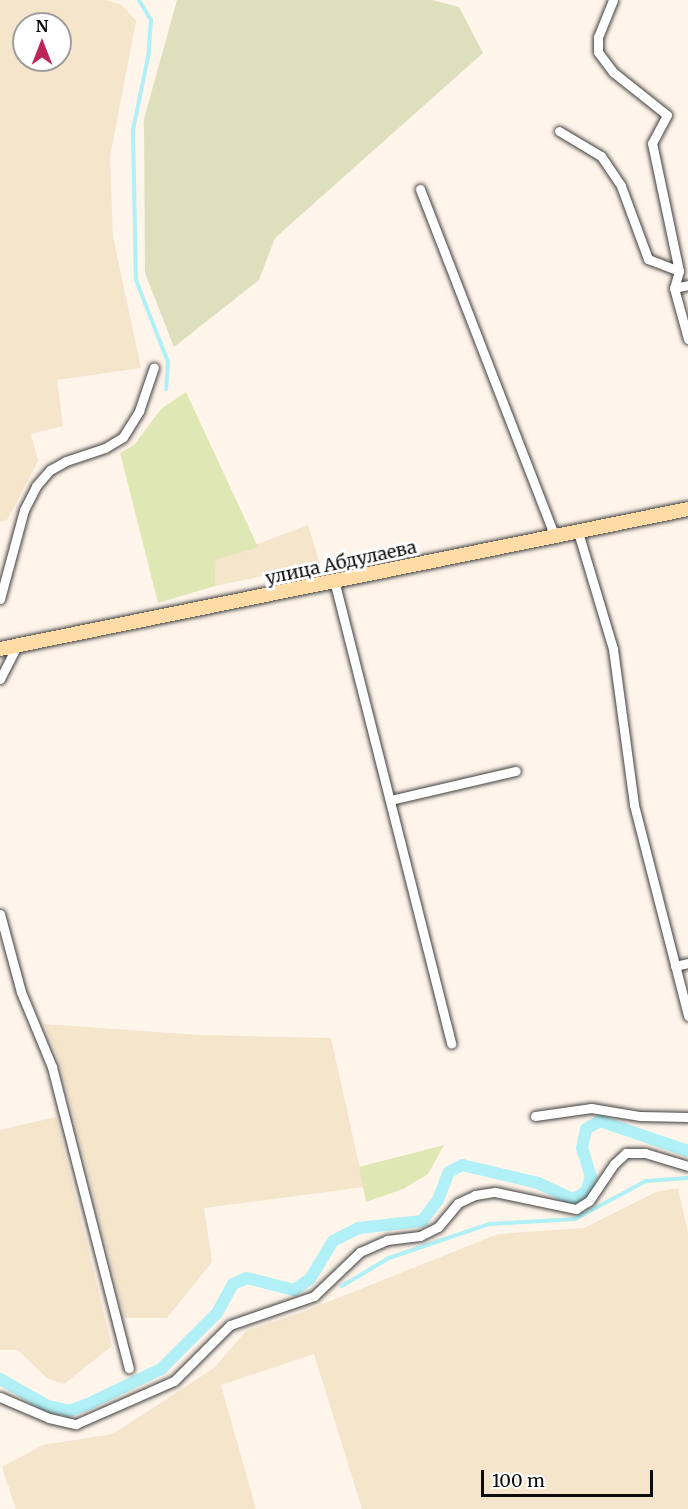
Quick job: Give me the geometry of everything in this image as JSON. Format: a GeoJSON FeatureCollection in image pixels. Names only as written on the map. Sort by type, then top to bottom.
{"type":"FeatureCollection","features":[{"type":"Feature","properties":{"kind":"main road","name":"улица Абдулаева"},"geometry":{"type":"LineString","coordinates":[[0,649],[335,584],[688,509]]}},
{"type":"Feature","properties":{"kind":"street"},"geometry":{"type":"LineString","coordinates":[[613,0],[598,37],[598,52],[613,72],[667,115],[652,143],[679,271],[674,288],[688,339]]}},
{"type":"Feature","properties":{"kind":"street"},"geometry":{"type":"LineString","coordinates":[[559,131],[601,156],[621,186],[648,259],[679,271]]}},
{"type":"Feature","properties":{"kind":"street"},"geometry":{"type":"LineString","coordinates":[[420,189],[555,537]]}},
{"type":"Feature","properties":{"kind":"street"},"geometry":{"type":"LineString","coordinates":[[674,288],[688,285]]}},
{"type":"Feature","properties":{"kind":"street"},"geometry":{"type":"LineString","coordinates":[[0,600],[24,510],[36,486],[50,470],[66,461],[105,448],[123,437],[139,411],[154,367]]}},
{"type":"Feature","properties":{"kind":"street"},"geometry":{"type":"LineString","coordinates":[[578,532],[613,649],[634,805],[688,1016]]}},
{"type":"Feature","properties":{"kind":"street"},"geometry":{"type":"LineString","coordinates":[[335,584],[451,1044]]}},
{"type":"Feature","properties":{"kind":"street"},"geometry":{"type":"LineString","coordinates":[[0,680],[17,645]]}},
{"type":"Feature","properties":{"kind":"street"},"geometry":{"type":"LineString","coordinates":[[390,800],[516,771]]}},
{"type":"Feature","properties":{"kind":"street"},"geometry":{"type":"LineString","coordinates":[[0,914],[21,992],[52,1067],[129,1368]]}},
{"type":"Feature","properties":{"kind":"street"},"geometry":{"type":"LineString","coordinates":[[675,966],[688,963]]}},
{"type":"Feature","properties":{"kind":"street"},"geometry":{"type":"LineString","coordinates":[[535,1116],[591,1108],[640,1116],[688,1117]]}},
{"type":"Feature","properties":{"kind":"street"},"geometry":{"type":"LineString","coordinates":[[0,1397],[49,1418],[76,1424],[174,1381],[230,1325],[314,1296],[360,1252],[387,1240],[420,1236],[438,1227],[458,1203],[475,1195],[495,1192],[576,1209],[589,1201],[614,1164],[626,1153],[645,1153],[688,1166]]}},
{"type":"Feature","properties":{"kind":"shaded area"},"geometry":{"type":"Polygon","coordinates":[[[0,0],[107,0],[122,5],[136,21],[110,157],[113,237],[141,368],[57,380],[63,426],[31,434],[38,461],[7,520],[0,522],[0,0]]]}},
{"type":"Feature","properties":{"kind":"shaded area"},"geometry":{"type":"Polygon","coordinates":[[[308,525],[320,564],[215,586],[216,560],[308,525]]]}},
{"type":"Feature","properties":{"kind":"shaded area"},"geometry":{"type":"Polygon","coordinates":[[[44,1024],[199,1035],[331,1038],[364,1187],[204,1208],[212,1262],[167,1318],[125,1318],[59,1060],[44,1024]]]}},
{"type":"Feature","properties":{"kind":"shaded area"},"geometry":{"type":"Polygon","coordinates":[[[56,1117],[112,1346],[64,1384],[47,1378],[18,1350],[0,1350],[0,1130],[56,1117]]]}},
{"type":"Feature","properties":{"kind":"shaded area"},"geometry":{"type":"Polygon","coordinates":[[[678,1188],[688,1233],[688,1509],[362,1509],[314,1354],[221,1385],[256,1509],[16,1509],[2,1467],[43,1445],[113,1434],[214,1368],[246,1331],[303,1312],[498,1234],[584,1228],[656,1192],[678,1188]]]}},
{"type":"Feature","properties":{"kind":"green space"},"geometry":{"type":"Polygon","coordinates":[[[177,0],[432,0],[459,7],[483,53],[275,238],[259,280],[174,347],[145,273],[144,119],[177,0]]]}},
{"type":"Feature","properties":{"kind":"green space"},"geometry":{"type":"Polygon","coordinates":[[[186,392],[258,547],[216,560],[215,586],[158,603],[120,453],[134,445],[161,409],[186,392]]]}},
{"type":"Feature","properties":{"kind":"green space"},"geometry":{"type":"Polygon","coordinates":[[[444,1145],[428,1174],[403,1189],[366,1202],[359,1167],[444,1145]]]}},
{"type":"Feature","properties":{"kind":"waterway"},"geometry":{"type":"LineString","coordinates":[[139,0],[151,20],[149,52],[133,130],[136,280],[168,362],[166,389]]}},
{"type":"Feature","properties":{"kind":"waterway"},"geometry":{"type":"LineString","coordinates":[[0,1379],[48,1406],[69,1411],[88,1404],[161,1369],[217,1313],[233,1284],[247,1278],[294,1290],[310,1279],[333,1241],[359,1228],[422,1221],[438,1200],[449,1172],[462,1165],[538,1183],[573,1199],[586,1192],[591,1177],[582,1148],[586,1129],[600,1121],[688,1151]]}},
{"type":"Feature","properties":{"kind":"waterway"},"geometry":{"type":"LineString","coordinates":[[342,1286],[389,1258],[489,1224],[575,1219],[646,1181],[688,1178]]}}]}
